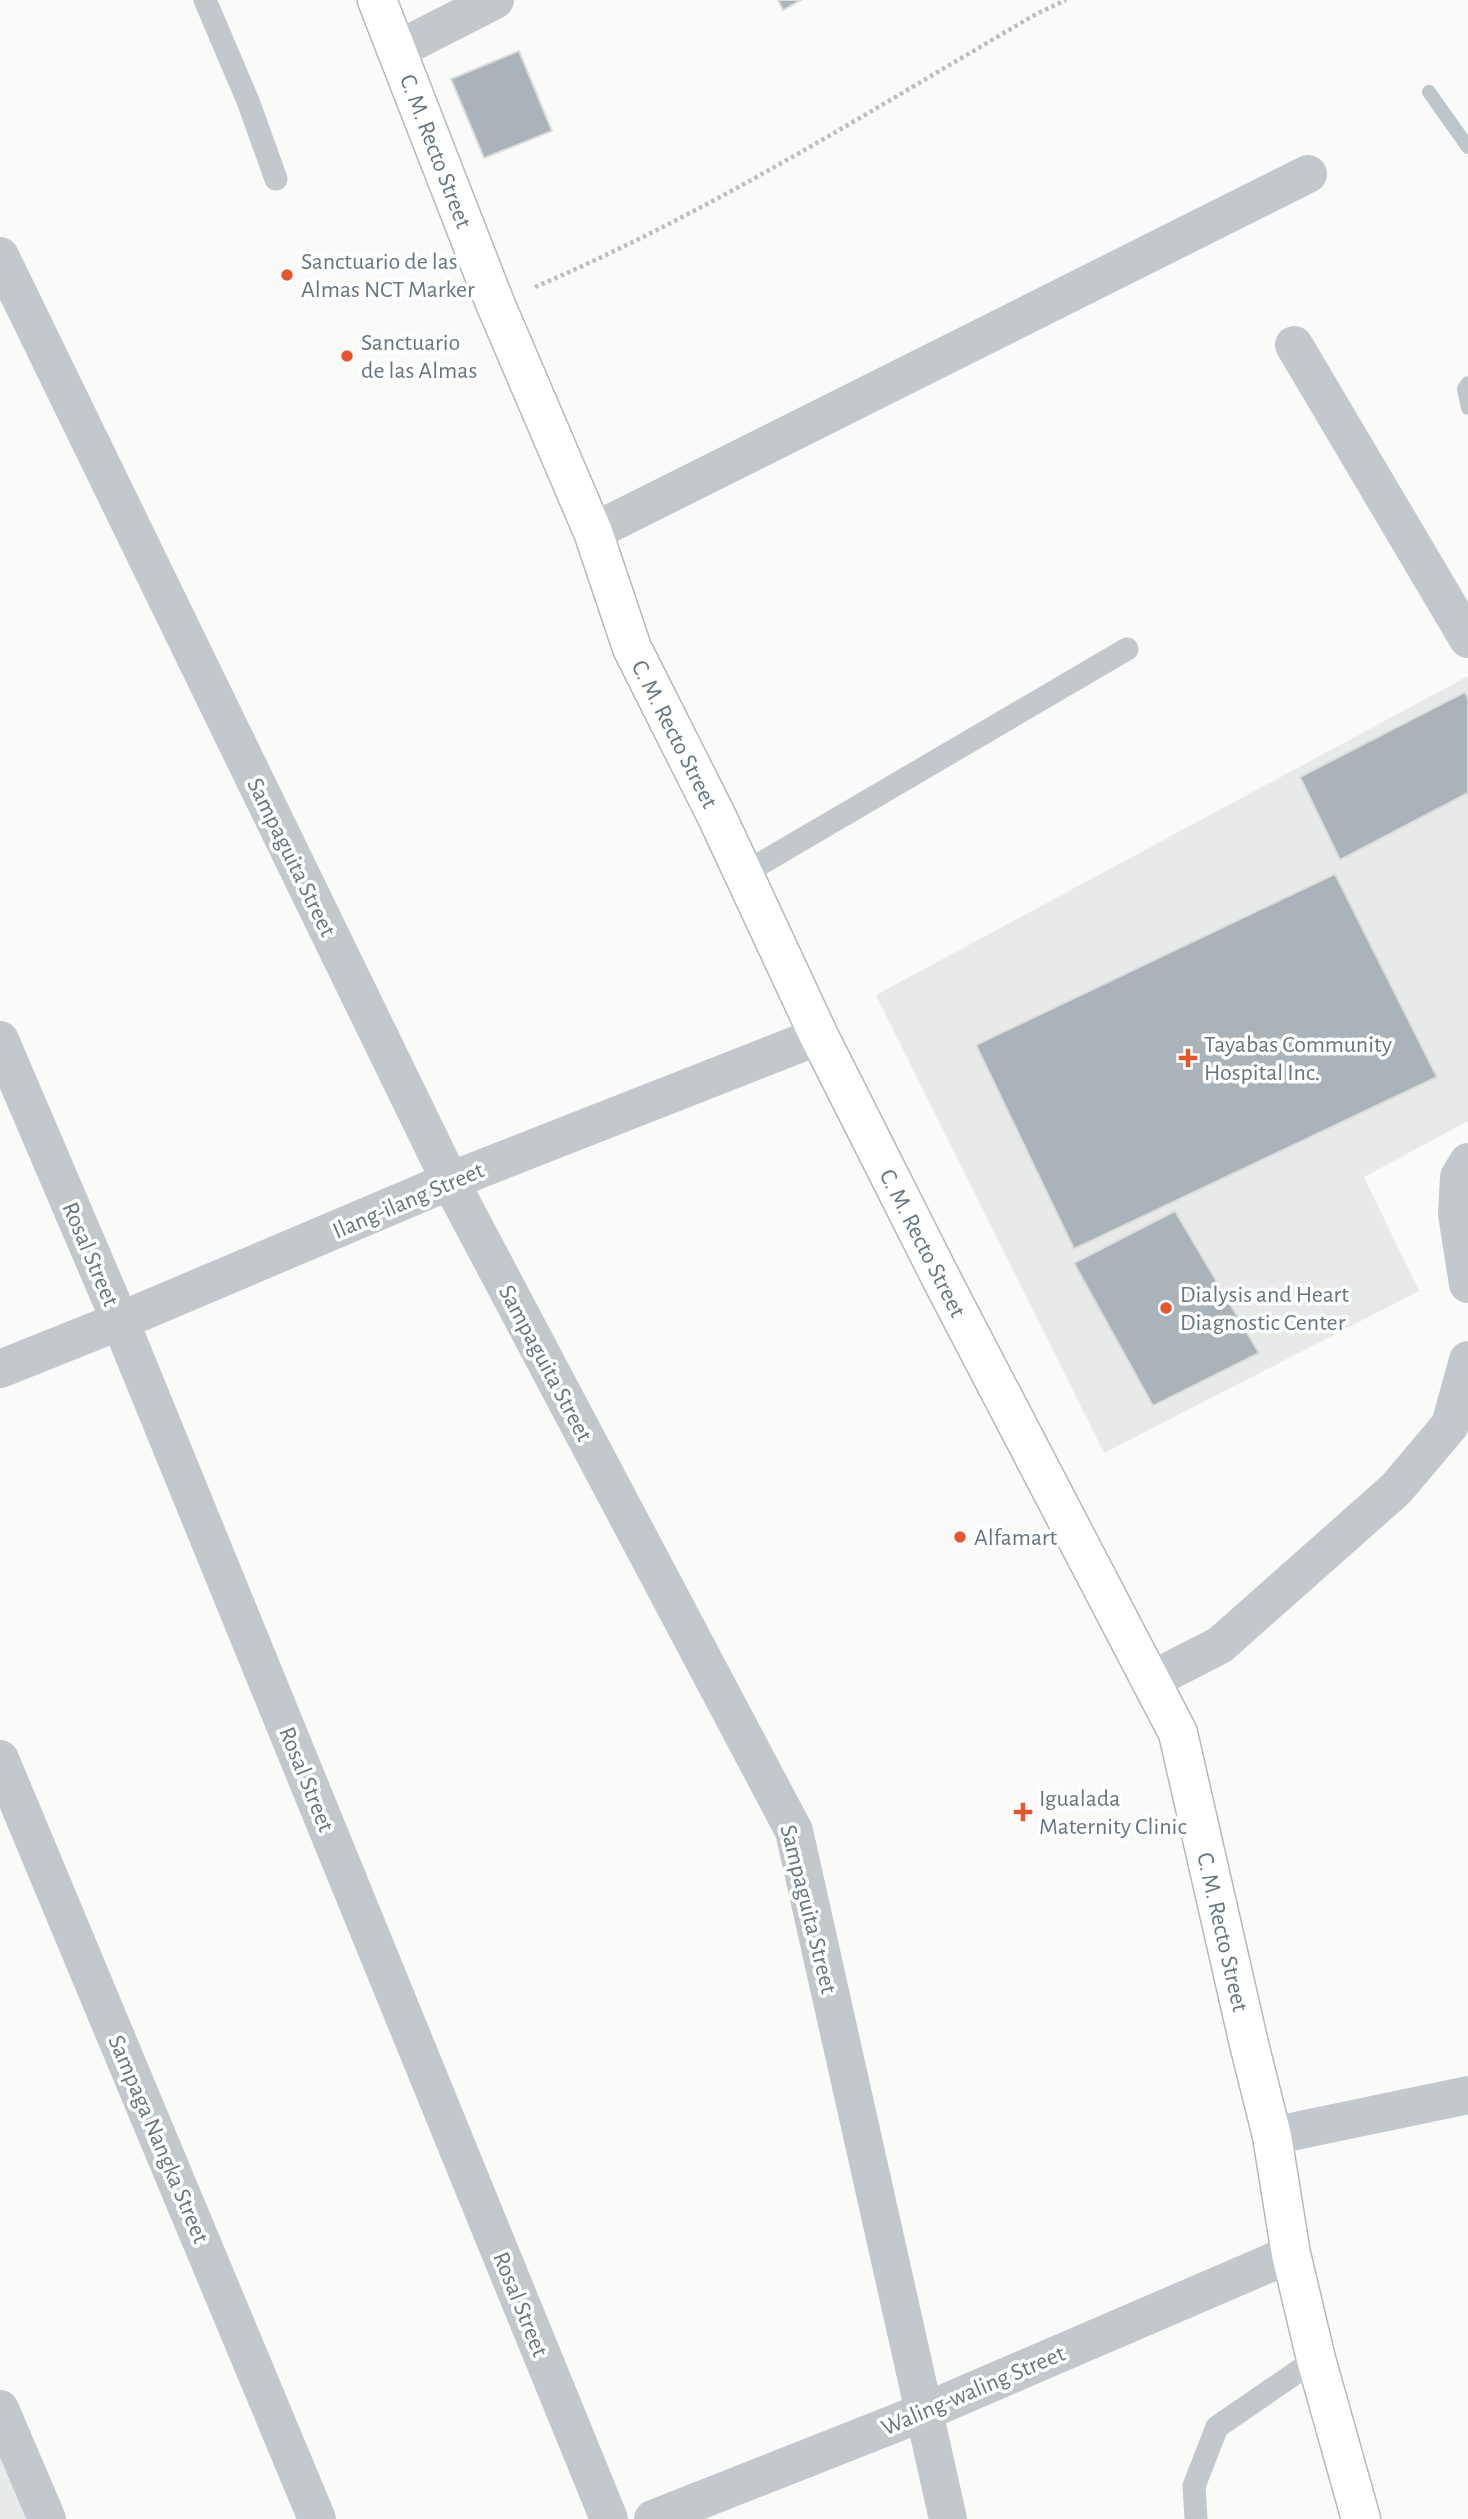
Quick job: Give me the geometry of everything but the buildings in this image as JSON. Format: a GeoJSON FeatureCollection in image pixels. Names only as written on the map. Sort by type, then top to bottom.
{"type":"FeatureCollection","features":[{"type":"Feature","properties":{"kind":"main road","name":"C. M. Recto Street"},"geometry":{"type":"LineString","coordinates":[[377,0],[495,303],[593,532],[632,648],[743,874],[819,1037],[944,1284],[1178,1733],[1272,2136],[1291,2255],[1316,2358],[1361,2519]]}},
{"type":"Feature","properties":{"kind":"street"},"geometry":{"type":"LineString","coordinates":[[397,50],[495,0]]}},
{"type":"Feature","properties":{"kind":"street"},"geometry":{"type":"LineString","coordinates":[[593,532],[1308,174]]}},
{"type":"Feature","properties":{"kind":"street","name":"Sampaguita Street"},"geometry":{"type":"LineString","coordinates":[[0,256],[450,1181],[794,1832],[948,2519]]}},
{"type":"Feature","properties":{"kind":"street"},"geometry":{"type":"LineString","coordinates":[[1294,345],[1468,639]]}},
{"type":"Feature","properties":{"kind":"street","name":"Ilang-ilang Street"},"geometry":{"type":"LineString","coordinates":[[0,1369],[450,1181],[819,1037]]}},
{"type":"Feature","properties":{"kind":"street","name":"Rosal Street"},"geometry":{"type":"LineString","coordinates":[[0,1040],[120,1321],[609,2519]]}},
{"type":"Feature","properties":{"kind":"street"},"geometry":{"type":"LineString","coordinates":[[1468,1163],[1459,1177],[1457,1214],[1468,1284]]}},
{"type":"Feature","properties":{"kind":"street"},"geometry":{"type":"LineString","coordinates":[[1150,1681],[1220,1646],[1396,1489],[1450,1425],[1468,1360]]}},
{"type":"Feature","properties":{"kind":"street","name":"Sampaga Nangka Street"},"geometry":{"type":"LineString","coordinates":[[0,1759],[317,2519]]}},
{"type":"Feature","properties":{"kind":"street"},"geometry":{"type":"LineString","coordinates":[[1272,2136],[1468,2095]]}},
{"type":"Feature","properties":{"kind":"street","name":"Waling-waling Street"},"geometry":{"type":"LineString","coordinates":[[653,2519],[924,2412],[1291,2255]]}},
{"type":"Feature","properties":{"kind":"street"},"geometry":{"type":"LineString","coordinates":[[0,2409],[47,2519]]}},
{"type":"Feature","properties":{"kind":"lane"},"geometry":{"type":"LineString","coordinates":[[205,0],[248,101],[276,179]]}},
{"type":"Feature","properties":{"kind":"lane"},"geometry":{"type":"LineString","coordinates":[[743,874],[1127,649]]}},
{"type":"Feature","properties":{"kind":"lane"},"geometry":{"type":"LineString","coordinates":[[1196,2519],[1194,2486],[1217,2427],[1316,2358]]}},
{"type":"Feature","properties":{"kind":"path"},"geometry":{"type":"LineString","coordinates":[[495,303],[590,264],[687,216],[1014,27],[1066,0]]}},
{"type":"Feature","properties":{"kind":"shaded area","name":"Tayabas Community Hospital Inc."},"geometry":{"type":"Polygon","coordinates":[[[1468,676],[1468,1121],[1364,1177],[1419,1291],[1104,1453],[876,995],[1468,676]]]}},
{"type":"Feature","properties":{"kind":"shaded area"},"geometry":{"type":"Polygon","coordinates":[[[0,2456],[28,2519],[0,2519],[0,2456]]]}},
{"type":"Feature","properties":{"kind":"waterway"},"geometry":{"type":"LineString","coordinates":[[1429,92],[1468,147]]}},
{"type":"Feature","properties":{"kind":"waterway"},"geometry":{"type":"LineString","coordinates":[[1468,383],[1464,389],[1468,408]]}},
{"type":"Feature","properties":{"kind":"place","name":"Sanctuario de las Almas NCT Marker"},"geometry":{"type":"Point","coordinates":[287,275]}},
{"type":"Feature","properties":{"kind":"place","name":"Sanctuario de las Almas"},"geometry":{"type":"Point","coordinates":[347,356]}},
{"type":"Feature","properties":{"kind":"place","name":"Tayabas Community Hospital Inc."},"geometry":{"type":"Point","coordinates":[1188,1058]}},
{"type":"Feature","properties":{"kind":"place","name":"Dialysis and Heart Diagnostic Center"},"geometry":{"type":"Point","coordinates":[1166,1308]}},
{"type":"Feature","properties":{"kind":"place","name":"Alfamart"},"geometry":{"type":"Point","coordinates":[960,1537]}},
{"type":"Feature","properties":{"kind":"place","name":"Igualada Maternity Clinic"},"geometry":{"type":"Point","coordinates":[1023,1812]}}]}
